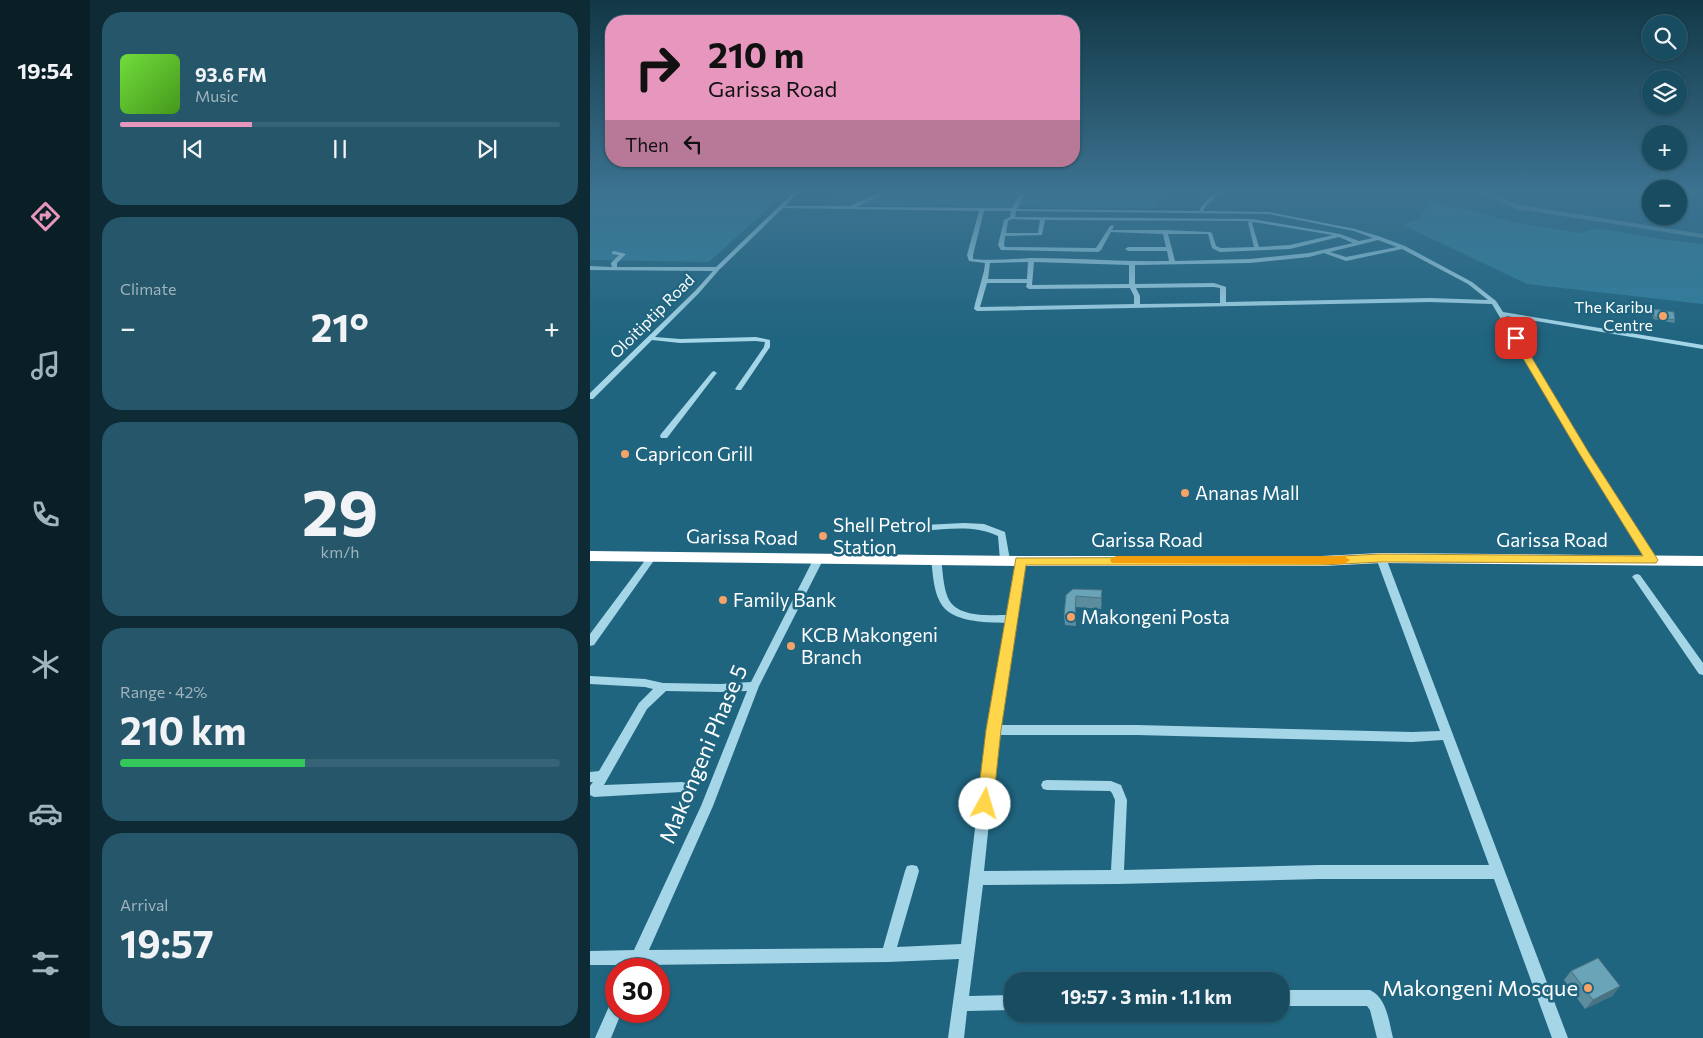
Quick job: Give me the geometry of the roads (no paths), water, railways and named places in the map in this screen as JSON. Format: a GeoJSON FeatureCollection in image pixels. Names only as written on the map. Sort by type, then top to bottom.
{"type":"FeatureCollection","features":[{"type":"Feature","properties":{"kind":"highway","name":"Garissa Road"},"geometry":{"type":"LineString","coordinates":[[592,558],[652,556],[1013,560],[1322,561],[1381,558],[1703,561]]}},
{"type":"Feature","properties":{"kind":"street","name":"Oloitiptip Road"},"geometry":{"type":"LineString","coordinates":[[590,397],[697,292],[747,239]]}},
{"type":"Feature","properties":{"kind":"street"},"geometry":{"type":"LineString","coordinates":[[975,239],[970,258],[974,261],[987,262],[1031,260],[1132,262],[1250,261],[1298,257],[1374,239]]}},
{"type":"Feature","properties":{"kind":"street"},"geometry":{"type":"LineString","coordinates":[[1002,239],[1001,245],[1003,249],[1098,250]]}},
{"type":"Feature","properties":{"kind":"street"},"geometry":{"type":"LineString","coordinates":[[1096,261],[1098,250],[1105,239]]}},
{"type":"Feature","properties":{"kind":"street"},"geometry":{"type":"LineString","coordinates":[[1166,239],[1172,261]]}},
{"type":"Feature","properties":{"kind":"street"},"geometry":{"type":"LineString","coordinates":[[1212,239],[1216,249],[1290,247],[1322,239]]}},
{"type":"Feature","properties":{"kind":"street"},"geometry":{"type":"LineString","coordinates":[[1254,239],[1257,249]]}},
{"type":"Feature","properties":{"kind":"street"},"geometry":{"type":"LineString","coordinates":[[1350,239],[1358,243]]}},
{"type":"Feature","properties":{"kind":"street"},"geometry":{"type":"LineString","coordinates":[[1384,239],[1403,247],[1470,282],[1494,302],[1584,453],[1652,560]]}},
{"type":"Feature","properties":{"kind":"street"},"geometry":{"type":"LineString","coordinates":[[1312,242],[1326,252],[1346,259],[1403,247]]}},
{"type":"Feature","properties":{"kind":"street"},"geometry":{"type":"LineString","coordinates":[[1128,249],[1168,249]]}},
{"type":"Feature","properties":{"kind":"street"},"geometry":{"type":"LineString","coordinates":[[1238,249],[1236,252],[1238,258],[1250,261]]}},
{"type":"Feature","properties":{"kind":"street"},"geometry":{"type":"LineString","coordinates":[[614,253],[623,254],[614,263],[615,268]]}},
{"type":"Feature","properties":{"kind":"street"},"geometry":{"type":"LineString","coordinates":[[1031,260],[1029,287],[1220,286],[1223,287],[1223,305]]}},
{"type":"Feature","properties":{"kind":"street"},"geometry":{"type":"LineString","coordinates":[[987,262],[989,266],[977,309],[1438,300],[1494,302]]}},
{"type":"Feature","properties":{"kind":"street"},"geometry":{"type":"LineString","coordinates":[[1132,262],[1132,286],[1137,296],[1137,306]]}},
{"type":"Feature","properties":{"kind":"street"},"geometry":{"type":"LineString","coordinates":[[590,268],[717,269]]}},
{"type":"Feature","properties":{"kind":"street"},"geometry":{"type":"LineString","coordinates":[[984,282],[1028,281]]}},
{"type":"Feature","properties":{"kind":"street"},"geometry":{"type":"LineString","coordinates":[[1502,314],[1703,347]]}},
{"type":"Feature","properties":{"kind":"street"},"geometry":{"type":"LineString","coordinates":[[651,338],[680,341],[756,339],[768,341],[739,388]]}},
{"type":"Feature","properties":{"kind":"street"},"geometry":{"type":"LineString","coordinates":[[664,436],[714,372]]}},
{"type":"Feature","properties":{"kind":"street"},"geometry":{"type":"LineString","coordinates":[[924,528],[964,525],[989,527],[1002,534],[1013,560],[1012,619],[993,730],[977,878],[956,1038]]}},
{"type":"Feature","properties":{"kind":"street"},"geometry":{"type":"LineString","coordinates":[[590,642],[652,556]]}},
{"type":"Feature","properties":{"kind":"street","name":"Makongeni Phase 5"},"geometry":{"type":"LineString","coordinates":[[637,958],[707,806],[754,686],[819,558]]}},
{"type":"Feature","properties":{"kind":"street"},"geometry":{"type":"LineString","coordinates":[[1381,558],[1560,1038]]}},
{"type":"Feature","properties":{"kind":"street"},"geometry":{"type":"LineString","coordinates":[[936,559],[945,603],[952,610],[983,618],[1012,619]]}},
{"type":"Feature","properties":{"kind":"street"},"geometry":{"type":"LineString","coordinates":[[1637,578],[1703,671]]}},
{"type":"Feature","properties":{"kind":"street"},"geometry":{"type":"LineString","coordinates":[[590,680],[644,684],[663,688],[754,686]]}},
{"type":"Feature","properties":{"kind":"street"},"geometry":{"type":"LineString","coordinates":[[663,688],[643,706],[596,776],[594,791],[682,787]]}},
{"type":"Feature","properties":{"kind":"street"},"geometry":{"type":"LineString","coordinates":[[993,730],[1137,730],[1412,737],[1446,735]]}},
{"type":"Feature","properties":{"kind":"street"},"geometry":{"type":"LineString","coordinates":[[1047,785],[1111,786],[1116,789],[1121,800],[1117,877]]}},
{"type":"Feature","properties":{"kind":"street"},"geometry":{"type":"LineString","coordinates":[[888,955],[912,871]]}},
{"type":"Feature","properties":{"kind":"street"},"geometry":{"type":"LineString","coordinates":[[977,878],[1319,872],[1498,872]]}},
{"type":"Feature","properties":{"kind":"street"},"geometry":{"type":"LineString","coordinates":[[670,962],[967,951]]}},
{"type":"Feature","properties":{"kind":"street"},"geometry":{"type":"LineString","coordinates":[[590,958],[605,960]]}},
{"type":"Feature","properties":{"kind":"street"},"geometry":{"type":"LineString","coordinates":[[1289,998],[1370,998],[1377,1006],[1386,1038]]}},
{"type":"Feature","properties":{"kind":"street"},"geometry":{"type":"LineString","coordinates":[[960,1004],[1004,1003]]}},
{"type":"Feature","properties":{"kind":"street"},"geometry":{"type":"LineString","coordinates":[[603,1038],[609,1023]]}},
{"type":"Feature","properties":{"kind":"place","name":"The Karibu Centre"},"geometry":{"type":"Point","coordinates":[1663,316]}},
{"type":"Feature","properties":{"kind":"place","name":"Capricon Grill"},"geometry":{"type":"Point","coordinates":[625,454]}},
{"type":"Feature","properties":{"kind":"place","name":"Ananas Mall"},"geometry":{"type":"Point","coordinates":[1185,493]}},
{"type":"Feature","properties":{"kind":"place","name":"Shell Petrol Station"},"geometry":{"type":"Point","coordinates":[823,536]}},
{"type":"Feature","properties":{"kind":"place","name":"Family Bank"},"geometry":{"type":"Point","coordinates":[723,600]}},
{"type":"Feature","properties":{"kind":"place","name":"Makongeni Posta"},"geometry":{"type":"Point","coordinates":[1071,617]}},
{"type":"Feature","properties":{"kind":"place","name":"KCB Makongeni Branch"},"geometry":{"type":"Point","coordinates":[791,646]}},
{"type":"Feature","properties":{"kind":"place","name":"Makongeni Mosque"},"geometry":{"type":"Point","coordinates":[1588,988]}}]}
